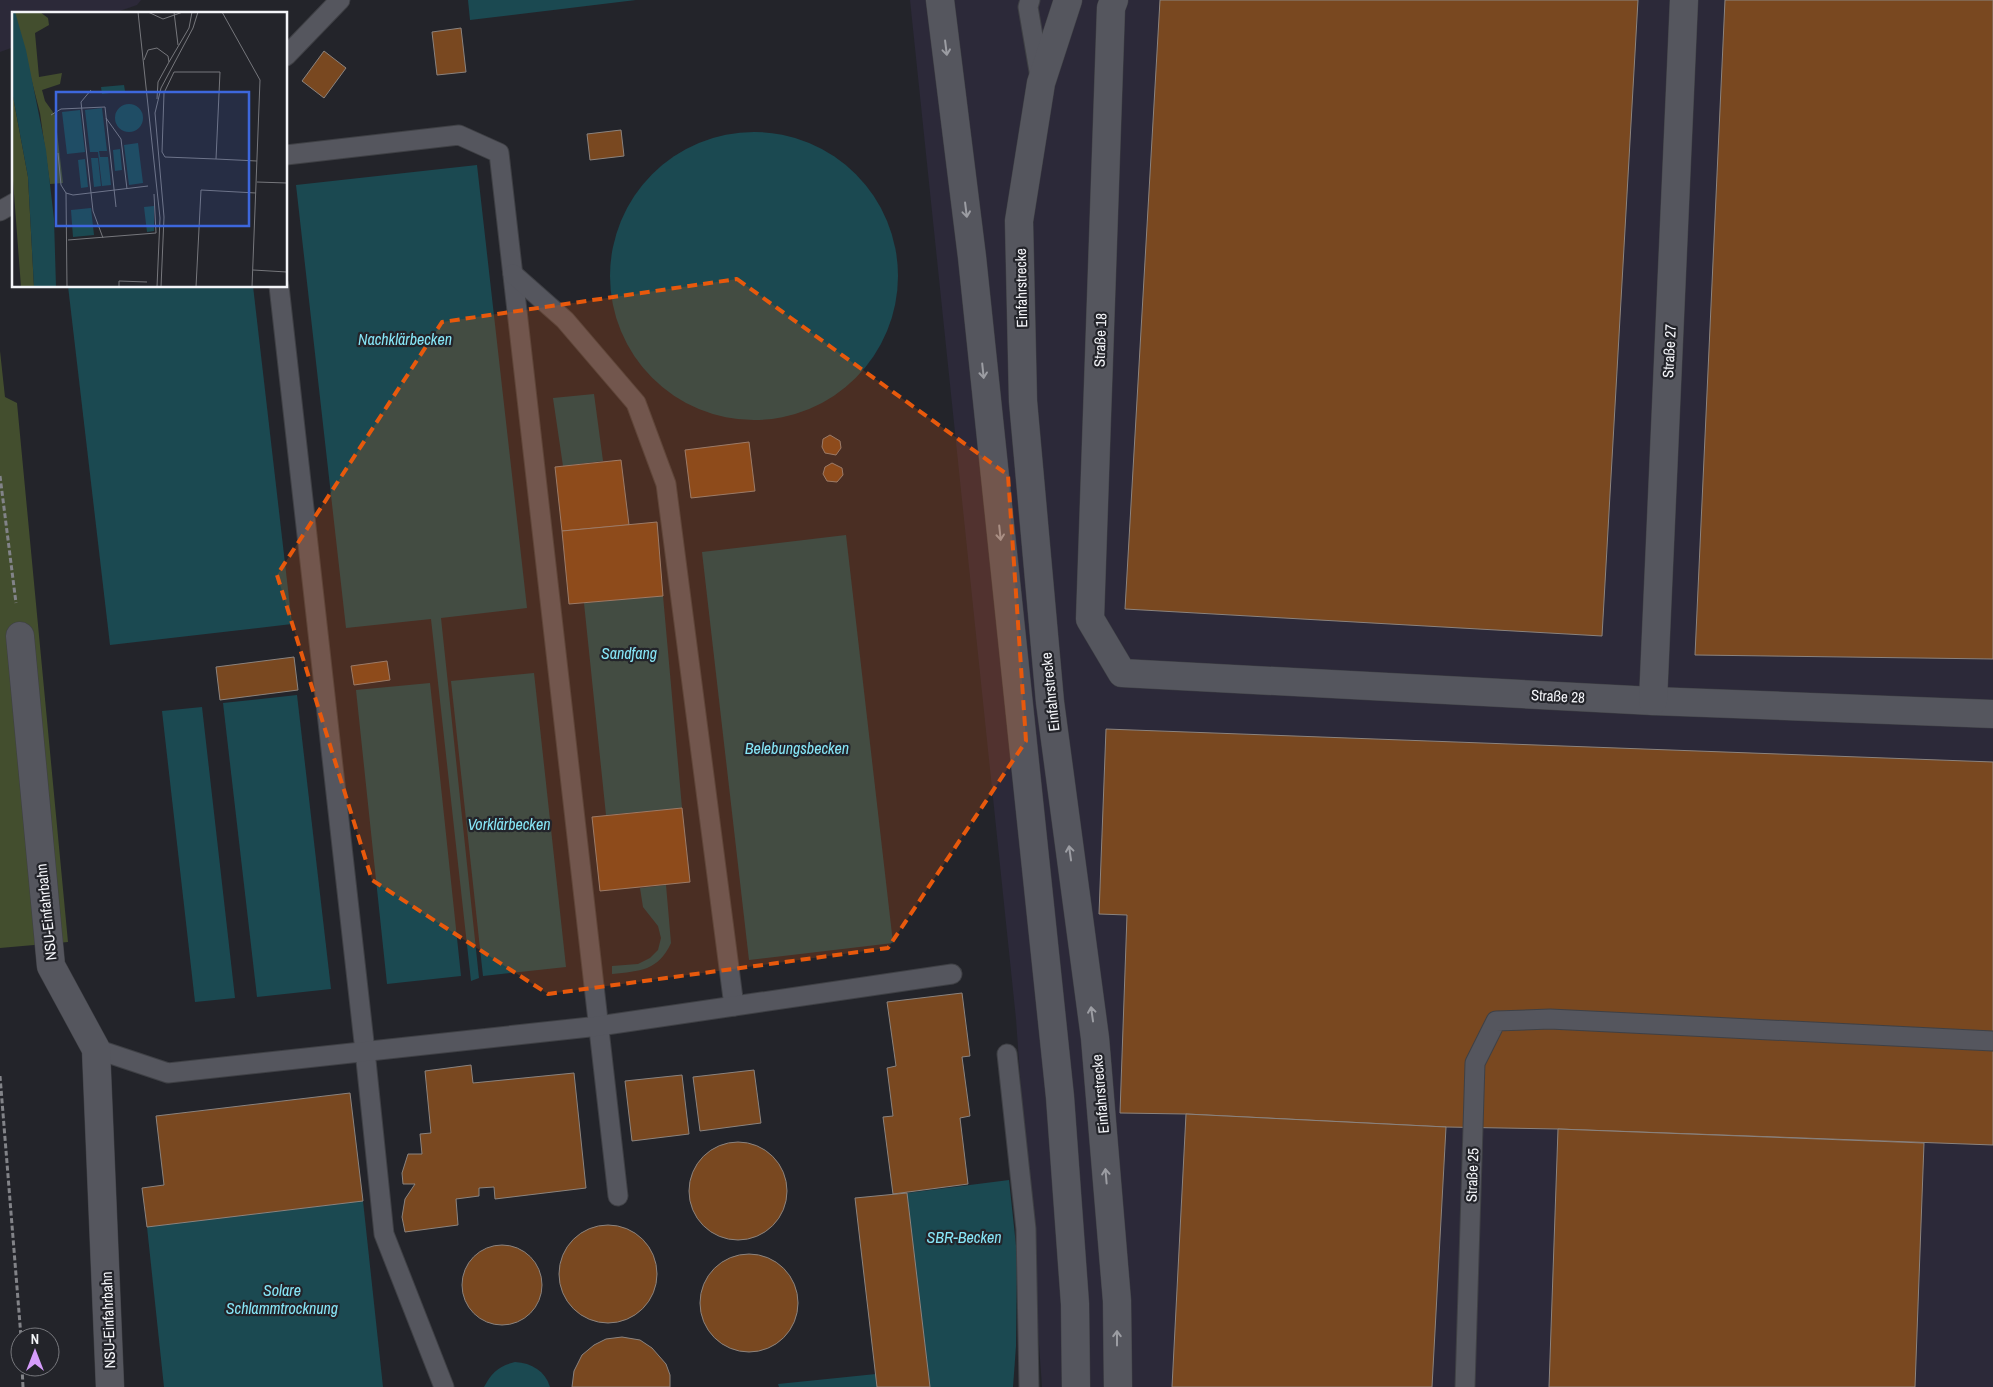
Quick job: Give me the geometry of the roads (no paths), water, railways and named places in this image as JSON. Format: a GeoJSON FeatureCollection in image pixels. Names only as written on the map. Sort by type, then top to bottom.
{"type":"FeatureCollection","features":[{"type":"Feature","properties":{"kind":"street"},"geometry":{"type":"LineString","coordinates":[[940,0],[973,266],[1060,1097],[1075,1304],[1076,1387]]}},
{"type":"Feature","properties":{"kind":"street","name":"Einfahrstrecke"},"geometry":{"type":"LineString","coordinates":[[1068,0],[1041,83],[1019,221],[1024,401],[1050,702],[1095,1038],[1117,1301],[1118,1387]]}},
{"type":"Feature","properties":{"kind":"street","name":"Straße 18"},"geometry":{"type":"LineString","coordinates":[[1114,0],[1111,8],[1090,619],[1122,673]]}},
{"type":"Feature","properties":{"kind":"street","name":"Straße 27"},"geometry":{"type":"LineString","coordinates":[[1653,701],[1684,0]]}},
{"type":"Feature","properties":{"kind":"street","name":"NSU-Einfahrbahn"},"geometry":{"type":"LineString","coordinates":[[20,636],[51,966],[96,1049],[110,1387]]}},
{"type":"Feature","properties":{"kind":"street","name":"Straße 28"},"geometry":{"type":"LineString","coordinates":[[1122,673],[1653,701],[1993,714]]}},
{"type":"Feature","properties":{"kind":"lane"},"geometry":{"type":"LineString","coordinates":[[288,54],[340,0]]}},
{"type":"Feature","properties":{"kind":"lane"},"geometry":{"type":"LineString","coordinates":[[1030,0],[1028,7],[1041,83]]}},
{"type":"Feature","properties":{"kind":"lane"},"geometry":{"type":"LineString","coordinates":[[288,155],[459,135],[499,153],[618,1196]]}},
{"type":"Feature","properties":{"kind":"lane"},"geometry":{"type":"LineString","coordinates":[[0,211],[12,204]]}},
{"type":"Feature","properties":{"kind":"lane"},"geometry":{"type":"LineString","coordinates":[[512,274],[565,320],[636,402],[666,484],[734,1006]]}},
{"type":"Feature","properties":{"kind":"lane"},"geometry":{"type":"LineString","coordinates":[[279,288],[384,1234],[444,1387]]}},
{"type":"Feature","properties":{"kind":"lane"},"geometry":{"type":"LineString","coordinates":[[96,1049],[168,1073],[599,1026],[952,974]]}},
{"type":"Feature","properties":{"kind":"lane","name":"Straße 25"},"geometry":{"type":"LineString","coordinates":[[1465,1387],[1475,1062],[1496,1021],[1550,1019],[1993,1042]]}},
{"type":"Feature","properties":{"kind":"lane"},"geometry":{"type":"LineString","coordinates":[[1007,1054],[1026,1229],[1029,1387]]}},
{"type":"Feature","properties":{"kind":"water"},"geometry":{"type":"Polygon","coordinates":[[[468,0],[636,0],[470,20],[468,0]]]}},
{"type":"Feature","properties":{"kind":"water"},"geometry":{"type":"Polygon","coordinates":[[[740,132],[768,132],[796,138],[822,149],[846,164],[866,184],[881,208],[892,234],[898,262],[896,304],[881,344],[866,368],[846,388],[822,403],[796,414],[768,420],[740,420],[712,414],[686,403],[662,388],[642,368],[627,344],[616,318],[610,290],[610,262],[616,234],[627,208],[642,184],[662,164],[686,149],[712,138],[740,132]]]}},
{"type":"Feature","properties":{"kind":"water","name":"Nachklärbecken"},"geometry":{"type":"Polygon","coordinates":[[[477,165],[527,608],[441,618],[479,978],[471,981],[431,619],[346,628],[296,185],[477,165]]]}},
{"type":"Feature","properties":{"kind":"water"},"geometry":{"type":"Polygon","coordinates":[[[68,288],[253,288],[292,624],[110,645],[68,288]]]}},
{"type":"Feature","properties":{"kind":"water"},"geometry":{"type":"Polygon","coordinates":[[[594,394],[603,461],[563,466],[553,398],[594,394]]]}},
{"type":"Feature","properties":{"kind":"water","name":"Belebungsbecken"},"geometry":{"type":"Polygon","coordinates":[[[846,535],[893,943],[749,960],[702,552],[846,535]]]}},
{"type":"Feature","properties":{"kind":"water","name":"Sandfang"},"geometry":{"type":"Polygon","coordinates":[[[663,596],[682,808],[606,815],[584,603],[663,596]]]}},
{"type":"Feature","properties":{"kind":"water","name":"Vorklärbecken"},"geometry":{"type":"Polygon","coordinates":[[[534,673],[566,967],[483,976],[451,681],[534,673]]]}},
{"type":"Feature","properties":{"kind":"water"},"geometry":{"type":"Polygon","coordinates":[[[430,683],[461,976],[387,984],[356,690],[430,683]]]}},
{"type":"Feature","properties":{"kind":"water"},"geometry":{"type":"Polygon","coordinates":[[[297,695],[331,989],[257,997],[223,703],[297,695]]]}},
{"type":"Feature","properties":{"kind":"water"},"geometry":{"type":"Polygon","coordinates":[[[202,707],[235,998],[195,1002],[162,711],[202,707]]]}},
{"type":"Feature","properties":{"kind":"water"},"geometry":{"type":"Polygon","coordinates":[[[666,885],[671,943],[666,952],[647,968],[612,974],[612,966],[638,964],[650,958],[658,950],[661,938],[658,926],[643,907],[640,888],[666,885]]]}},
{"type":"Feature","properties":{"kind":"water","name":"SBR-Becken"},"geometry":{"type":"Polygon","coordinates":[[[1009,1180],[1017,1255],[1016,1346],[1013,1387],[930,1387],[907,1193],[1009,1180]]]}},
{"type":"Feature","properties":{"kind":"water","name":"Solare Schlammtrocknung"},"geometry":{"type":"Polygon","coordinates":[[[363,1201],[383,1387],[164,1387],[147,1227],[363,1201]]]}},
{"type":"Feature","properties":{"kind":"water"},"geometry":{"type":"Polygon","coordinates":[[[515,1362],[527,1364],[537,1369],[545,1376],[550,1387],[484,1387],[497,1370],[515,1362]]]}},
{"type":"Feature","properties":{"kind":"water"},"geometry":{"type":"Polygon","coordinates":[[[876,1374],[877,1387],[779,1387],[778,1384],[876,1374]]]}}]}
